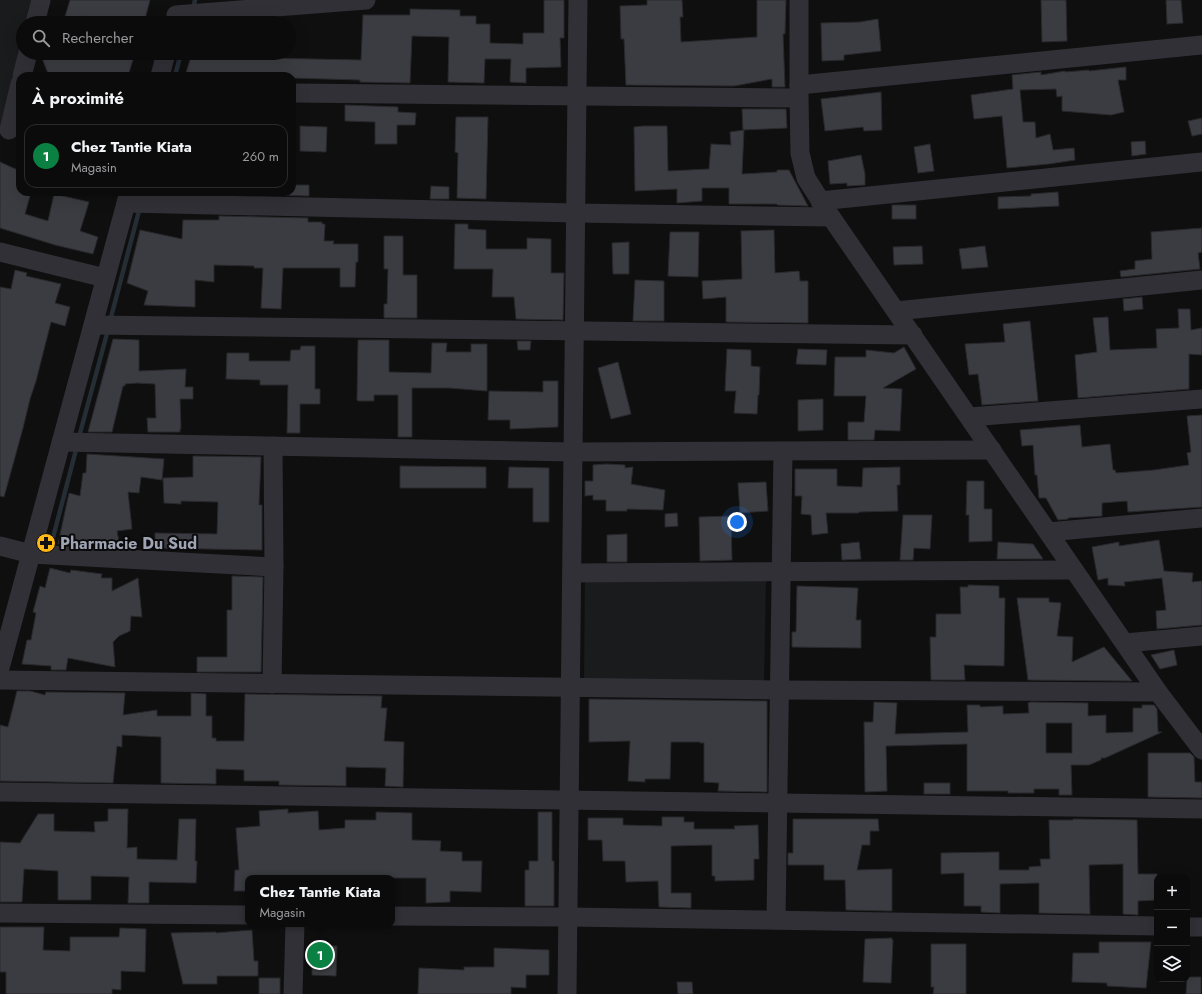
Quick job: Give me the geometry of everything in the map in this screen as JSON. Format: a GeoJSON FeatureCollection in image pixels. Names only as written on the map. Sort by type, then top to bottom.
{"type":"FeatureCollection","features":[{"type":"Feature","properties":{"kind":"street"},"geometry":{"type":"LineString","coordinates":[[37,16],[41,0]]}},
{"type":"Feature","properties":{"kind":"street"},"geometry":{"type":"LineString","coordinates":[[177,13],[366,0]]}},
{"type":"Feature","properties":{"kind":"street"},"geometry":{"type":"LineString","coordinates":[[567,994],[578,0]]}},
{"type":"Feature","properties":{"kind":"street"},"geometry":{"type":"LineString","coordinates":[[799,0],[800,153],[806,178],[820,201],[1158,692],[1202,750]]}},
{"type":"Feature","properties":{"kind":"street"},"geometry":{"type":"LineString","coordinates":[[296,93],[577,96],[799,91],[1202,44]]}},
{"type":"Feature","properties":{"kind":"street"},"geometry":{"type":"LineString","coordinates":[[23,72],[26,60]]}},
{"type":"Feature","properties":{"kind":"street"},"geometry":{"type":"LineString","coordinates":[[161,72],[164,60]]}},
{"type":"Feature","properties":{"kind":"street"},"geometry":{"type":"LineString","coordinates":[[10,130],[16,102]]}},
{"type":"Feature","properties":{"kind":"street"},"geometry":{"type":"LineString","coordinates":[[820,201],[1202,162]]}},
{"type":"Feature","properties":{"kind":"street"},"geometry":{"type":"LineString","coordinates":[[0,668],[127,197],[576,213],[831,217]]}},
{"type":"Feature","properties":{"kind":"street"},"geometry":{"type":"LineString","coordinates":[[0,252],[105,278]]}},
{"type":"Feature","properties":{"kind":"street"},"geometry":{"type":"LineString","coordinates":[[896,311],[1202,280]]}},
{"type":"Feature","properties":{"kind":"street"},"geometry":{"type":"LineString","coordinates":[[93,325],[913,335]]}},
{"type":"Feature","properties":{"kind":"street"},"geometry":{"type":"LineString","coordinates":[[970,418],[1202,399]]}},
{"type":"Feature","properties":{"kind":"street"},"geometry":{"type":"LineString","coordinates":[[61,442],[573,452],[992,450]]}},
{"type":"Feature","properties":{"kind":"street"},"geometry":{"type":"LineString","coordinates":[[272,684],[274,568],[273,446]]}},
{"type":"Feature","properties":{"kind":"street"},"geometry":{"type":"LineString","coordinates":[[776,920],[783,452]]}},
{"type":"Feature","properties":{"kind":"street"},"geometry":{"type":"LineString","coordinates":[[1048,532],[1202,518]]}},
{"type":"Feature","properties":{"kind":"street"},"geometry":{"type":"LineString","coordinates":[[0,546],[31,554],[274,568]]}},
{"type":"Feature","properties":{"kind":"street"},"geometry":{"type":"LineString","coordinates":[[572,573],[1074,570]]}},
{"type":"Feature","properties":{"kind":"street"},"geometry":{"type":"LineString","coordinates":[[1125,643],[1202,636]]}},
{"type":"Feature","properties":{"kind":"street"},"geometry":{"type":"LineString","coordinates":[[0,680],[779,690],[1158,692]]}},
{"type":"Feature","properties":{"kind":"street"},"geometry":{"type":"LineString","coordinates":[[0,792],[1202,809]]}},
{"type":"Feature","properties":{"kind":"street"},"geometry":{"type":"LineString","coordinates":[[0,913],[245,915]]}},
{"type":"Feature","properties":{"kind":"street"},"geometry":{"type":"LineString","coordinates":[[395,916],[568,917],[1154,926]]}},
{"type":"Feature","properties":{"kind":"street"},"geometry":{"type":"LineString","coordinates":[[293,994],[295,927]]}},
{"type":"Feature","properties":{"kind":"street"},"geometry":{"type":"LineString","coordinates":[[1190,927],[1202,927]]}},
{"type":"Feature","properties":{"kind":"shaded area"},"geometry":{"type":"Polygon","coordinates":[[[0,0],[34,0],[31,16],[16,16],[16,60],[20,60],[17,72],[16,72],[16,78],[5,126],[0,125],[0,0]]]}},
{"type":"Feature","properties":{"kind":"shaded area"},"geometry":{"type":"Polygon","coordinates":[[[585,580],[766,581],[764,682],[584,681],[585,580]]]}},
{"type":"Feature","properties":{"kind":"building"},"geometry":{"type":"Polygon","coordinates":[[[70,0],[150,0],[146,16],[65,16],[70,0]]]}},
{"type":"Feature","properties":{"kind":"building"},"geometry":{"type":"Polygon","coordinates":[[[544,0],[564,0],[564,38],[560,38],[561,67],[526,68],[526,83],[510,82],[511,59],[485,59],[484,83],[448,82],[449,37],[412,36],[410,83],[296,78],[296,72],[186,72],[190,60],[296,60],[296,59],[361,60],[363,15],[410,15],[410,9],[460,10],[460,16],[476,16],[476,24],[490,24],[490,43],[523,44],[523,33],[544,33],[544,0]]]}},
{"type":"Feature","properties":{"kind":"building"},"geometry":{"type":"Polygon","coordinates":[[[647,0],[682,0],[683,17],[680,17],[681,42],[757,37],[757,0],[786,0],[785,34],[783,34],[785,87],[772,87],[772,79],[734,86],[626,85],[624,39],[621,39],[620,6],[647,5],[647,0]]]}},
{"type":"Feature","properties":{"kind":"building"},"geometry":{"type":"Polygon","coordinates":[[[1041,0],[1066,0],[1067,41],[1042,42],[1041,0]]]}},
{"type":"Feature","properties":{"kind":"building"},"geometry":{"type":"Polygon","coordinates":[[[1166,0],[1181,0],[1183,23],[1167,24],[1166,0]]]}},
{"type":"Feature","properties":{"kind":"building"},"geometry":{"type":"Polygon","coordinates":[[[878,19],[881,51],[844,55],[844,60],[822,61],[821,23],[860,22],[878,19]]]}},
{"type":"Feature","properties":{"kind":"building"},"geometry":{"type":"Polygon","coordinates":[[[43,60],[133,60],[129,72],[47,72],[43,60]]]}},
{"type":"Feature","properties":{"kind":"building"},"geometry":{"type":"Polygon","coordinates":[[[1126,67],[1126,80],[1118,80],[1124,112],[1111,115],[1062,111],[1062,96],[1057,97],[1056,89],[1020,90],[1023,122],[1035,122],[1036,138],[1050,134],[1053,150],[1074,148],[1075,160],[1007,168],[1002,116],[974,119],[971,95],[1013,89],[1012,75],[1041,72],[1041,75],[1065,71],[1089,71],[1126,67]]]}},
{"type":"Feature","properties":{"kind":"building"},"geometry":{"type":"Polygon","coordinates":[[[881,92],[882,130],[864,131],[863,127],[825,131],[821,99],[881,92]]]}},
{"type":"Feature","properties":{"kind":"building"},"geometry":{"type":"Polygon","coordinates":[[[345,105],[398,107],[398,112],[416,113],[415,125],[397,125],[397,144],[375,144],[375,122],[345,121],[345,105]]]}},
{"type":"Feature","properties":{"kind":"building"},"geometry":{"type":"Polygon","coordinates":[[[742,109],[786,109],[787,128],[743,130],[742,109]]]}},
{"type":"Feature","properties":{"kind":"building"},"geometry":{"type":"Polygon","coordinates":[[[456,117],[488,117],[486,199],[457,198],[458,153],[455,152],[456,117]]]}},
{"type":"Feature","properties":{"kind":"building"},"geometry":{"type":"Polygon","coordinates":[[[1202,118],[1202,134],[1192,136],[1188,121],[1202,118]]]}},
{"type":"Feature","properties":{"kind":"building"},"geometry":{"type":"Polygon","coordinates":[[[300,126],[327,127],[326,152],[300,151],[300,126]]]}},
{"type":"Feature","properties":{"kind":"building"},"geometry":{"type":"Polygon","coordinates":[[[667,126],[668,171],[709,169],[711,144],[731,145],[730,132],[744,130],[742,174],[789,170],[808,206],[777,204],[729,204],[729,188],[702,188],[702,201],[677,203],[677,189],[635,191],[634,127],[667,126]]]}},
{"type":"Feature","properties":{"kind":"building"},"geometry":{"type":"Polygon","coordinates":[[[1145,141],[1146,154],[1132,156],[1131,142],[1145,141]]]}},
{"type":"Feature","properties":{"kind":"building"},"geometry":{"type":"Polygon","coordinates":[[[930,144],[934,171],[918,173],[914,147],[930,144]]]}},
{"type":"Feature","properties":{"kind":"building"},"geometry":{"type":"Polygon","coordinates":[[[861,155],[865,174],[865,185],[847,186],[847,183],[830,184],[828,161],[861,155]]]}},
{"type":"Feature","properties":{"kind":"building"},"geometry":{"type":"Polygon","coordinates":[[[0,162],[16,169],[16,196],[30,196],[25,214],[48,221],[54,196],[63,196],[89,202],[80,231],[98,237],[93,254],[55,245],[0,228],[0,162]]]}},
{"type":"Feature","properties":{"kind":"building"},"geometry":{"type":"Polygon","coordinates":[[[296,185],[309,185],[309,196],[296,196],[296,185]]]}},
{"type":"Feature","properties":{"kind":"building"},"geometry":{"type":"Polygon","coordinates":[[[431,186],[449,187],[449,199],[430,199],[431,186]]]}},
{"type":"Feature","properties":{"kind":"building"},"geometry":{"type":"Polygon","coordinates":[[[1058,192],[1059,206],[998,209],[998,197],[1031,196],[1031,194],[1058,192]]]}},
{"type":"Feature","properties":{"kind":"building"},"geometry":{"type":"Polygon","coordinates":[[[892,205],[916,205],[916,219],[892,219],[892,205]]]}},
{"type":"Feature","properties":{"kind":"building"},"geometry":{"type":"Polygon","coordinates":[[[219,216],[308,218],[308,222],[322,222],[322,224],[325,224],[324,241],[334,241],[333,244],[358,244],[358,262],[356,262],[355,287],[340,287],[340,268],[283,268],[281,309],[261,308],[263,268],[254,268],[254,266],[214,265],[214,282],[195,280],[195,307],[144,305],[148,291],[127,283],[140,230],[182,239],[183,220],[219,220],[219,216]]]}},
{"type":"Feature","properties":{"kind":"building"},"geometry":{"type":"Polygon","coordinates":[[[455,224],[468,224],[468,229],[486,230],[486,249],[527,249],[527,238],[551,239],[551,273],[564,273],[563,320],[516,319],[514,297],[492,297],[493,269],[454,269],[455,224]]]}},
{"type":"Feature","properties":{"kind":"building"},"geometry":{"type":"Polygon","coordinates":[[[1202,228],[1202,252],[1198,253],[1200,269],[1121,277],[1120,271],[1135,269],[1135,261],[1152,259],[1151,232],[1202,228]]]}},
{"type":"Feature","properties":{"kind":"building"},"geometry":{"type":"Polygon","coordinates":[[[774,230],[775,273],[799,271],[800,281],[808,281],[808,323],[726,322],[726,297],[703,299],[702,281],[742,279],[741,231],[774,230]]]}},
{"type":"Feature","properties":{"kind":"building"},"geometry":{"type":"Polygon","coordinates":[[[670,232],[699,232],[698,277],[668,276],[670,232]]]}},
{"type":"Feature","properties":{"kind":"building"},"geometry":{"type":"Polygon","coordinates":[[[384,236],[403,236],[403,275],[417,275],[417,318],[384,318],[384,304],[387,304],[388,269],[384,269],[384,236]]]}},
{"type":"Feature","properties":{"kind":"building"},"geometry":{"type":"Polygon","coordinates":[[[629,242],[629,274],[613,274],[612,243],[629,242]]]}},
{"type":"Feature","properties":{"kind":"building"},"geometry":{"type":"Polygon","coordinates":[[[922,246],[923,264],[894,265],[893,247],[922,246]]]}},
{"type":"Feature","properties":{"kind":"building"},"geometry":{"type":"Polygon","coordinates":[[[985,246],[988,267],[962,269],[959,249],[985,246]]]}},
{"type":"Feature","properties":{"kind":"building"},"geometry":{"type":"Polygon","coordinates":[[[15,270],[27,273],[26,276],[61,284],[55,303],[70,307],[65,326],[51,322],[4,497],[0,496],[0,287],[11,289],[15,270]]]}},
{"type":"Feature","properties":{"kind":"building"},"geometry":{"type":"Polygon","coordinates":[[[635,280],[664,281],[664,321],[633,321],[635,280]]]}},
{"type":"Feature","properties":{"kind":"building"},"geometry":{"type":"Polygon","coordinates":[[[1142,297],[1143,309],[1124,311],[1123,299],[1142,297]]]}},
{"type":"Feature","properties":{"kind":"building"},"geometry":{"type":"Polygon","coordinates":[[[1178,309],[1190,309],[1191,330],[1202,328],[1202,355],[1189,354],[1189,389],[1078,398],[1075,355],[1097,352],[1093,318],[1108,317],[1110,350],[1157,348],[1156,329],[1179,328],[1178,309]]]}},
{"type":"Feature","properties":{"kind":"building"},"geometry":{"type":"Polygon","coordinates":[[[1030,321],[1038,401],[982,405],[978,374],[969,375],[965,344],[1005,342],[1003,324],[1030,321]]]}},
{"type":"Feature","properties":{"kind":"building"},"geometry":{"type":"Polygon","coordinates":[[[113,339],[139,340],[139,371],[186,369],[185,387],[193,387],[193,399],[180,399],[180,432],[148,432],[147,418],[156,418],[155,384],[137,383],[125,384],[125,386],[123,386],[112,432],[88,432],[113,339]]]}},
{"type":"Feature","properties":{"kind":"building"},"geometry":{"type":"Polygon","coordinates":[[[358,340],[389,340],[389,372],[431,373],[432,343],[447,343],[446,352],[471,352],[471,344],[487,344],[487,391],[449,388],[412,388],[412,437],[398,437],[398,395],[374,395],[374,401],[357,400],[358,340]]]}},
{"type":"Feature","properties":{"kind":"building"},"geometry":{"type":"Polygon","coordinates":[[[517,341],[531,341],[530,350],[518,350],[517,341]]]}},
{"type":"Feature","properties":{"kind":"building"},"geometry":{"type":"Polygon","coordinates":[[[301,346],[315,346],[315,389],[320,389],[320,404],[300,404],[300,433],[287,433],[288,385],[260,385],[260,380],[226,379],[227,353],[249,353],[249,361],[290,361],[291,350],[300,350],[301,346]]]}},
{"type":"Feature","properties":{"kind":"building"},"geometry":{"type":"Polygon","coordinates":[[[904,347],[916,369],[883,388],[902,389],[900,431],[875,430],[874,440],[848,440],[848,422],[864,422],[866,396],[834,396],[835,357],[866,357],[866,350],[894,353],[904,347]]]}},
{"type":"Feature","properties":{"kind":"building"},"geometry":{"type":"Polygon","coordinates":[[[727,349],[751,350],[751,366],[760,367],[757,414],[734,413],[736,391],[725,391],[727,349]]]}},
{"type":"Feature","properties":{"kind":"building"},"geometry":{"type":"Polygon","coordinates":[[[798,349],[827,350],[826,365],[796,364],[798,349]]]}},
{"type":"Feature","properties":{"kind":"building"},"geometry":{"type":"Polygon","coordinates":[[[618,362],[631,414],[611,419],[598,368],[618,362]]]}},
{"type":"Feature","properties":{"kind":"building"},"geometry":{"type":"Polygon","coordinates":[[[543,381],[558,381],[558,427],[510,429],[510,420],[488,420],[489,391],[543,392],[543,381]]]}},
{"type":"Feature","properties":{"kind":"building"},"geometry":{"type":"Polygon","coordinates":[[[823,399],[823,430],[798,431],[798,400],[823,399]]]}},
{"type":"Feature","properties":{"kind":"building"},"geometry":{"type":"Polygon","coordinates":[[[1202,415],[1202,507],[1128,512],[1127,501],[1102,503],[1102,516],[1058,520],[1046,498],[1039,498],[1037,475],[1035,475],[1033,445],[1022,446],[1020,430],[1080,425],[1082,447],[1110,444],[1113,470],[1115,470],[1116,473],[1154,470],[1189,465],[1187,453],[1191,452],[1187,416],[1202,415]]]}},
{"type":"Feature","properties":{"kind":"building"},"geometry":{"type":"Polygon","coordinates":[[[87,454],[164,459],[162,480],[141,477],[139,493],[128,492],[132,529],[117,531],[120,547],[58,544],[69,493],[80,496],[83,473],[86,473],[87,454]]]}},
{"type":"Feature","properties":{"kind":"building"},"geometry":{"type":"Polygon","coordinates":[[[193,456],[261,457],[259,505],[262,505],[262,550],[155,548],[155,533],[217,534],[218,502],[181,501],[181,504],[164,503],[163,478],[193,477],[193,456]]]}},
{"type":"Feature","properties":{"kind":"building"},"geometry":{"type":"Polygon","coordinates":[[[593,465],[625,465],[625,468],[633,467],[631,484],[665,490],[663,510],[627,509],[627,511],[606,511],[606,500],[593,500],[593,495],[585,496],[585,481],[593,481],[593,465]]]}},
{"type":"Feature","properties":{"kind":"building"},"geometry":{"type":"Polygon","coordinates":[[[400,466],[486,467],[486,488],[400,488],[400,466]]]}},
{"type":"Feature","properties":{"kind":"building"},"geometry":{"type":"Polygon","coordinates":[[[509,467],[549,468],[549,522],[533,522],[533,488],[508,488],[509,467]]]}},
{"type":"Feature","properties":{"kind":"building"},"geometry":{"type":"Polygon","coordinates":[[[900,467],[900,485],[897,485],[898,511],[826,513],[828,533],[812,535],[811,515],[801,514],[802,496],[795,496],[795,469],[837,469],[837,486],[862,487],[863,468],[900,467]]]}},
{"type":"Feature","properties":{"kind":"building"},"geometry":{"type":"Polygon","coordinates":[[[967,481],[984,481],[984,509],[992,509],[992,541],[969,542],[969,515],[966,515],[967,481]]]}},
{"type":"Feature","properties":{"kind":"building"},"geometry":{"type":"Polygon","coordinates":[[[766,482],[768,511],[740,513],[738,483],[766,482]]]}},
{"type":"Feature","properties":{"kind":"building"},"geometry":{"type":"Polygon","coordinates":[[[677,513],[678,526],[665,527],[665,514],[677,513]]]}},
{"type":"Feature","properties":{"kind":"building"},"geometry":{"type":"Polygon","coordinates":[[[903,515],[932,515],[930,549],[914,548],[913,560],[900,560],[903,515]]]}},
{"type":"Feature","properties":{"kind":"building"},"geometry":{"type":"Polygon","coordinates":[[[731,516],[732,560],[700,561],[699,517],[731,516]]]}},
{"type":"Feature","properties":{"kind":"building"},"geometry":{"type":"Polygon","coordinates":[[[627,534],[627,562],[607,562],[607,535],[627,534]]]}},
{"type":"Feature","properties":{"kind":"building"},"geometry":{"type":"Polygon","coordinates":[[[1159,540],[1164,571],[1193,573],[1192,582],[1202,581],[1202,625],[1157,629],[1156,611],[1166,610],[1162,578],[1124,582],[1125,586],[1108,585],[1108,578],[1098,580],[1092,547],[1119,542],[1119,546],[1159,540]]]}},
{"type":"Feature","properties":{"kind":"building"},"geometry":{"type":"Polygon","coordinates":[[[859,542],[861,559],[842,560],[841,544],[859,542]]]}},
{"type":"Feature","properties":{"kind":"building"},"geometry":{"type":"Polygon","coordinates":[[[998,542],[1033,544],[1043,559],[997,559],[998,542]]]}},
{"type":"Feature","properties":{"kind":"building"},"geometry":{"type":"Polygon","coordinates":[[[50,568],[70,573],[71,570],[102,574],[101,578],[112,578],[112,591],[138,578],[142,617],[131,616],[130,631],[119,636],[113,642],[115,667],[68,658],[66,670],[51,670],[51,666],[22,664],[27,640],[31,640],[36,613],[33,612],[40,586],[45,588],[50,568]]]}},
{"type":"Feature","properties":{"kind":"building"},"geometry":{"type":"Polygon","coordinates":[[[232,576],[263,577],[261,672],[197,672],[197,657],[227,657],[227,610],[232,610],[232,576]]]}},
{"type":"Feature","properties":{"kind":"building"},"geometry":{"type":"Polygon","coordinates":[[[968,585],[999,586],[999,598],[1005,598],[1004,666],[964,665],[965,680],[931,680],[930,637],[936,637],[936,614],[961,614],[960,587],[968,587],[968,585]]]}},
{"type":"Feature","properties":{"kind":"building"},"geometry":{"type":"Polygon","coordinates":[[[797,586],[858,588],[856,620],[861,620],[861,648],[792,647],[792,632],[796,632],[797,586]]]}},
{"type":"Feature","properties":{"kind":"building"},"geometry":{"type":"Polygon","coordinates":[[[1017,598],[1049,598],[1049,602],[1061,603],[1057,636],[1073,637],[1072,662],[1104,647],[1132,681],[1028,680],[1017,598]]]}},
{"type":"Feature","properties":{"kind":"building"},"geometry":{"type":"Polygon","coordinates":[[[1174,650],[1177,665],[1160,669],[1151,655],[1174,650]]]}},
{"type":"Feature","properties":{"kind":"building"},"geometry":{"type":"Polygon","coordinates":[[[17,691],[30,691],[45,695],[46,692],[125,693],[123,715],[157,710],[157,716],[191,716],[191,693],[206,694],[206,716],[212,716],[212,738],[216,738],[216,741],[244,741],[245,694],[382,696],[381,708],[387,708],[384,741],[404,742],[403,787],[385,786],[386,768],[346,767],[346,786],[279,785],[279,781],[244,781],[244,770],[216,769],[216,784],[161,783],[161,737],[122,735],[122,747],[117,746],[113,783],[0,781],[0,725],[8,727],[17,691]]]}},
{"type":"Feature","properties":{"kind":"building"},"geometry":{"type":"Polygon","coordinates":[[[589,699],[767,701],[767,792],[718,791],[719,783],[704,782],[704,743],[700,742],[671,742],[670,779],[645,779],[645,782],[628,781],[630,741],[589,742],[589,699]]]}},
{"type":"Feature","properties":{"kind":"building"},"geometry":{"type":"Polygon","coordinates":[[[874,702],[897,703],[895,734],[968,732],[967,705],[980,705],[980,707],[1003,706],[1003,714],[1029,713],[1028,703],[1031,702],[1088,703],[1088,716],[1106,715],[1106,733],[1133,732],[1133,708],[1142,708],[1142,705],[1154,705],[1157,709],[1158,732],[1162,732],[1105,758],[1101,758],[1101,760],[1089,765],[1071,765],[1072,795],[1059,795],[1059,789],[1034,789],[1034,793],[1008,793],[1008,791],[967,791],[967,744],[886,746],[887,791],[865,792],[864,722],[873,722],[874,702]],[[1046,723],[1046,753],[1072,753],[1072,723],[1046,723]]]}},
{"type":"Feature","properties":{"kind":"building"},"geometry":{"type":"Polygon","coordinates":[[[1148,753],[1190,753],[1194,757],[1195,782],[1202,782],[1202,798],[1148,797],[1148,753]]]}},
{"type":"Feature","properties":{"kind":"building"},"geometry":{"type":"Polygon","coordinates":[[[924,783],[950,783],[950,794],[924,794],[924,783]]]}},
{"type":"Feature","properties":{"kind":"building"},"geometry":{"type":"Polygon","coordinates":[[[108,809],[128,809],[127,848],[137,847],[137,859],[177,860],[179,819],[196,819],[196,883],[149,882],[149,903],[128,903],[129,877],[91,876],[91,900],[58,900],[58,871],[24,869],[22,902],[0,902],[0,842],[20,843],[38,814],[54,814],[54,831],[95,832],[94,822],[108,821],[108,809]]]}},
{"type":"Feature","properties":{"kind":"building"},"geometry":{"type":"Polygon","coordinates":[[[288,809],[288,813],[318,811],[319,830],[345,828],[345,820],[376,820],[376,812],[412,813],[412,840],[441,841],[440,851],[462,852],[462,861],[482,861],[481,892],[450,891],[450,902],[426,903],[426,878],[395,878],[395,875],[245,875],[245,891],[234,891],[235,870],[239,870],[236,828],[260,826],[259,811],[288,809]]]}},
{"type":"Feature","properties":{"kind":"building"},"geometry":{"type":"Polygon","coordinates":[[[538,812],[552,812],[554,906],[525,906],[525,870],[529,870],[529,861],[538,861],[538,812]]]}},
{"type":"Feature","properties":{"kind":"building"},"geometry":{"type":"Polygon","coordinates":[[[662,817],[684,817],[684,822],[694,822],[694,829],[735,829],[734,826],[758,825],[759,859],[754,859],[754,880],[715,881],[715,876],[712,876],[712,845],[671,846],[671,893],[691,893],[691,908],[659,907],[658,881],[626,882],[625,861],[603,861],[602,840],[588,840],[588,818],[623,818],[623,825],[662,826],[662,817]]]}},
{"type":"Feature","properties":{"kind":"building"},"geometry":{"type":"Polygon","coordinates":[[[793,819],[878,819],[879,831],[870,831],[870,845],[862,845],[857,870],[892,869],[892,911],[846,910],[845,880],[824,880],[824,865],[788,865],[788,853],[793,853],[793,819]]]}},
{"type":"Feature","properties":{"kind":"building"},"geometry":{"type":"Polygon","coordinates":[[[1049,820],[1137,820],[1138,874],[1154,874],[1154,900],[1138,901],[1138,915],[1123,914],[1123,864],[1089,865],[1090,914],[1039,913],[1039,883],[1000,884],[1000,913],[981,912],[981,906],[964,906],[964,873],[941,874],[941,853],[999,852],[999,870],[1029,870],[1029,867],[1041,866],[1040,859],[1050,859],[1049,820]]]}},
{"type":"Feature","properties":{"kind":"building"},"geometry":{"type":"Polygon","coordinates":[[[0,927],[44,927],[43,950],[70,951],[70,937],[119,937],[120,928],[146,929],[145,972],[121,971],[121,990],[112,989],[112,994],[6,994],[6,972],[0,972],[0,927]]]}},
{"type":"Feature","properties":{"kind":"building"},"geometry":{"type":"Polygon","coordinates":[[[252,930],[254,961],[258,961],[258,976],[217,976],[217,984],[183,984],[171,933],[216,933],[252,930]]]}},
{"type":"Feature","properties":{"kind":"building"},"geometry":{"type":"Polygon","coordinates":[[[892,938],[891,983],[863,982],[865,939],[892,938]]]}},
{"type":"Feature","properties":{"kind":"building"},"geometry":{"type":"Polygon","coordinates":[[[1099,942],[1151,942],[1146,988],[1107,986],[1107,983],[1072,982],[1073,953],[1099,953],[1099,942]]]}},
{"type":"Feature","properties":{"kind":"building"},"geometry":{"type":"Polygon","coordinates":[[[931,944],[966,944],[966,994],[933,994],[934,987],[931,987],[931,944]]]}},
{"type":"Feature","properties":{"kind":"building"},"geometry":{"type":"Polygon","coordinates":[[[314,946],[337,946],[336,976],[312,975],[312,956],[314,956],[314,946]]]}},
{"type":"Feature","properties":{"kind":"building"},"geometry":{"type":"Polygon","coordinates":[[[494,948],[549,950],[549,975],[526,975],[526,988],[511,987],[511,994],[418,994],[419,968],[464,970],[464,967],[494,967],[494,948]]]}},
{"type":"Feature","properties":{"kind":"building"},"geometry":{"type":"Polygon","coordinates":[[[1190,977],[1201,977],[1201,994],[1186,994],[1187,982],[1190,982],[1190,977]]]}},
{"type":"Feature","properties":{"kind":"building"},"geometry":{"type":"Polygon","coordinates":[[[259,978],[280,978],[280,994],[259,994],[259,978]]]}},
{"type":"Feature","properties":{"kind":"building"},"geometry":{"type":"Polygon","coordinates":[[[677,982],[692,982],[693,994],[678,994],[677,982]]]}},
{"type":"Feature","properties":{"kind":"waterway"},"geometry":{"type":"LineString","coordinates":[[193,10],[195,0]]}},
{"type":"Feature","properties":{"kind":"waterway"},"geometry":{"type":"LineString","coordinates":[[176,72],[179,60]]}},
{"type":"Feature","properties":{"kind":"waterway"},"geometry":{"type":"LineString","coordinates":[[110,321],[140,207]]}},
{"type":"Feature","properties":{"kind":"waterway"},"geometry":{"type":"LineString","coordinates":[[79,437],[108,330]]}},
{"type":"Feature","properties":{"kind":"waterway"},"geometry":{"type":"LineString","coordinates":[[50,549],[77,446]]}},
{"type":"Feature","properties":{"kind":"place","name":"Pharmacie Du Sud"},"geometry":{"type":"Point","coordinates":[46,543]}},
{"type":"Feature","properties":{"kind":"place","name":"Chez Tantie Kiata"},"geometry":{"type":"Point","coordinates":[320,955]}}]}
